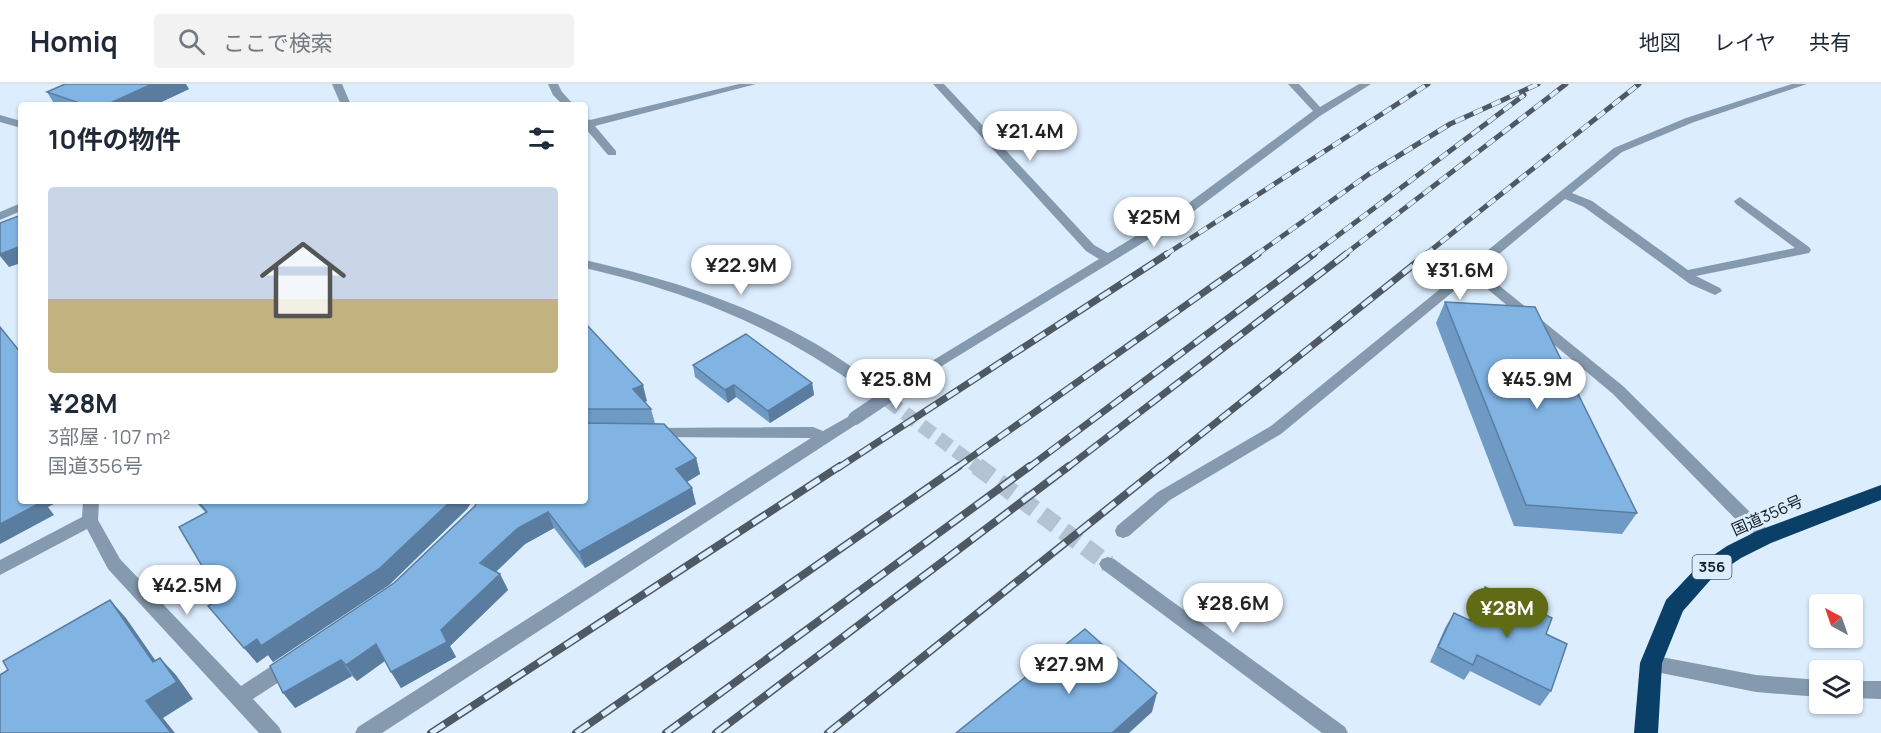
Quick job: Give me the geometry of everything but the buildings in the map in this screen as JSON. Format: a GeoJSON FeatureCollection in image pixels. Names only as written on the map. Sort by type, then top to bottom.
{"type":"FeatureCollection","features":[{"type":"Feature","properties":{"kind":"highway","name":"国道356号"},"geometry":{"type":"LineString","coordinates":[[1646,733],[1651,663],[1674,606],[1706,571],[1734,552],[1764,537],[1881,492]]}},
{"type":"Feature","properties":{"kind":"street"},"geometry":{"type":"LineString","coordinates":[[337,84],[344,102]]}},
{"type":"Feature","properties":{"kind":"street"},"geometry":{"type":"LineString","coordinates":[[553,84],[557,93],[566,102]]}},
{"type":"Feature","properties":{"kind":"street"},"geometry":{"type":"LineString","coordinates":[[938,84],[1090,248],[1107,258]]}},
{"type":"Feature","properties":{"kind":"street"},"geometry":{"type":"LineString","coordinates":[[1293,84],[1314,108],[1321,111]]}},
{"type":"Feature","properties":{"kind":"street"},"geometry":{"type":"LineString","coordinates":[[365,733],[919,375],[1186,211],[1321,111],[1366,84]]}},
{"type":"Feature","properties":{"kind":"street"},"geometry":{"type":"LineString","coordinates":[[1123,531],[1164,496],[1276,430],[1618,150],[1647,136],[1802,84]]}},
{"type":"Feature","properties":{"kind":"street"},"geometry":{"type":"LineString","coordinates":[[588,122],[744,85]]}},
{"type":"Feature","properties":{"kind":"street"},"geometry":{"type":"LineString","coordinates":[[0,118],[18,124]]}},
{"type":"Feature","properties":{"kind":"street"},"geometry":{"type":"LineString","coordinates":[[588,123],[612,153]]}},
{"type":"Feature","properties":{"kind":"street"},"geometry":{"type":"LineString","coordinates":[[1563,194],[1588,204],[1684,274],[1715,291]]}},
{"type":"Feature","properties":{"kind":"street"},"geometry":{"type":"LineString","coordinates":[[1684,274],[1805,250],[1740,201]]}},
{"type":"Feature","properties":{"kind":"street"},"geometry":{"type":"LineString","coordinates":[[0,216],[18,208]]}},
{"type":"Feature","properties":{"kind":"street"},"geometry":{"type":"LineString","coordinates":[[588,265],[670,285],[743,313],[786,333],[828,358],[870,388]]}},
{"type":"Feature","properties":{"kind":"street"},"geometry":{"type":"LineString","coordinates":[[1472,270],[1618,390],[1764,537]]}},
{"type":"Feature","properties":{"kind":"street"},"geometry":{"type":"LineString","coordinates":[[642,432],[813,432],[822,438]]}},
{"type":"Feature","properties":{"kind":"street"},"geometry":{"type":"LineString","coordinates":[[91,504],[90,520],[114,564],[272,733]]}},
{"type":"Feature","properties":{"kind":"street"},"geometry":{"type":"LineString","coordinates":[[0,568],[90,520]]}},
{"type":"Feature","properties":{"kind":"street"},"geometry":{"type":"LineString","coordinates":[[1108,564],[1338,733]]}},
{"type":"Feature","properties":{"kind":"street"},"geometry":{"type":"LineString","coordinates":[[239,698],[308,652]]}},
{"type":"Feature","properties":{"kind":"street"},"geometry":{"type":"LineString","coordinates":[[1651,663],[1730,679],[1794,689],[1809,689]]}},
{"type":"Feature","properties":{"kind":"street"},"geometry":{"type":"LineString","coordinates":[[1863,690],[1881,690]]}},
{"type":"Feature","properties":{"kind":"tunnel"},"geometry":{"type":"LineString","coordinates":[[871,388],[979,468]]}},
{"type":"Feature","properties":{"kind":"tunnel"},"geometry":{"type":"LineString","coordinates":[[977,466],[1108,564]]}},
{"type":"Feature","properties":{"kind":"railway"},"geometry":{"type":"LineString","coordinates":[[1165,255],[1428,84]]}},
{"type":"Feature","properties":{"kind":"railway"},"geometry":{"type":"LineString","coordinates":[[1256,255],[1369,174],[1450,124],[1538,84]]}},
{"type":"Feature","properties":{"kind":"railway"},"geometry":{"type":"LineString","coordinates":[[1344,255],[1566,84]]}},
{"type":"Feature","properties":{"kind":"railway"},"geometry":{"type":"LineString","coordinates":[[1425,255],[1639,84]]}},
{"type":"Feature","properties":{"kind":"railway"},"geometry":{"type":"LineString","coordinates":[[1312,255],[1524,95]]}},
{"type":"Feature","properties":{"kind":"railway"},"geometry":{"type":"LineString","coordinates":[[838,468],[1167,254]]}},
{"type":"Feature","properties":{"kind":"railway"},"geometry":{"type":"LineString","coordinates":[[956,468],[1258,254]]}},
{"type":"Feature","properties":{"kind":"railway"},"geometry":{"type":"LineString","coordinates":[[1028,468],[1314,254]]}},
{"type":"Feature","properties":{"kind":"railway"},"geometry":{"type":"LineString","coordinates":[[1067,468],[1346,254]]}},
{"type":"Feature","properties":{"kind":"railway"},"geometry":{"type":"LineString","coordinates":[[1159,468],[1427,254]]}},
{"type":"Feature","properties":{"kind":"railway"},"geometry":{"type":"LineString","coordinates":[[431,733],[840,466]]}},
{"type":"Feature","properties":{"kind":"railway"},"geometry":{"type":"LineString","coordinates":[[576,733],[959,466]]}},
{"type":"Feature","properties":{"kind":"railway"},"geometry":{"type":"LineString","coordinates":[[666,733],[1030,466]]}},
{"type":"Feature","properties":{"kind":"railway"},"geometry":{"type":"LineString","coordinates":[[716,733],[1069,466]]}},
{"type":"Feature","properties":{"kind":"railway"},"geometry":{"type":"LineString","coordinates":[[828,733],[1161,466]]}}]}
